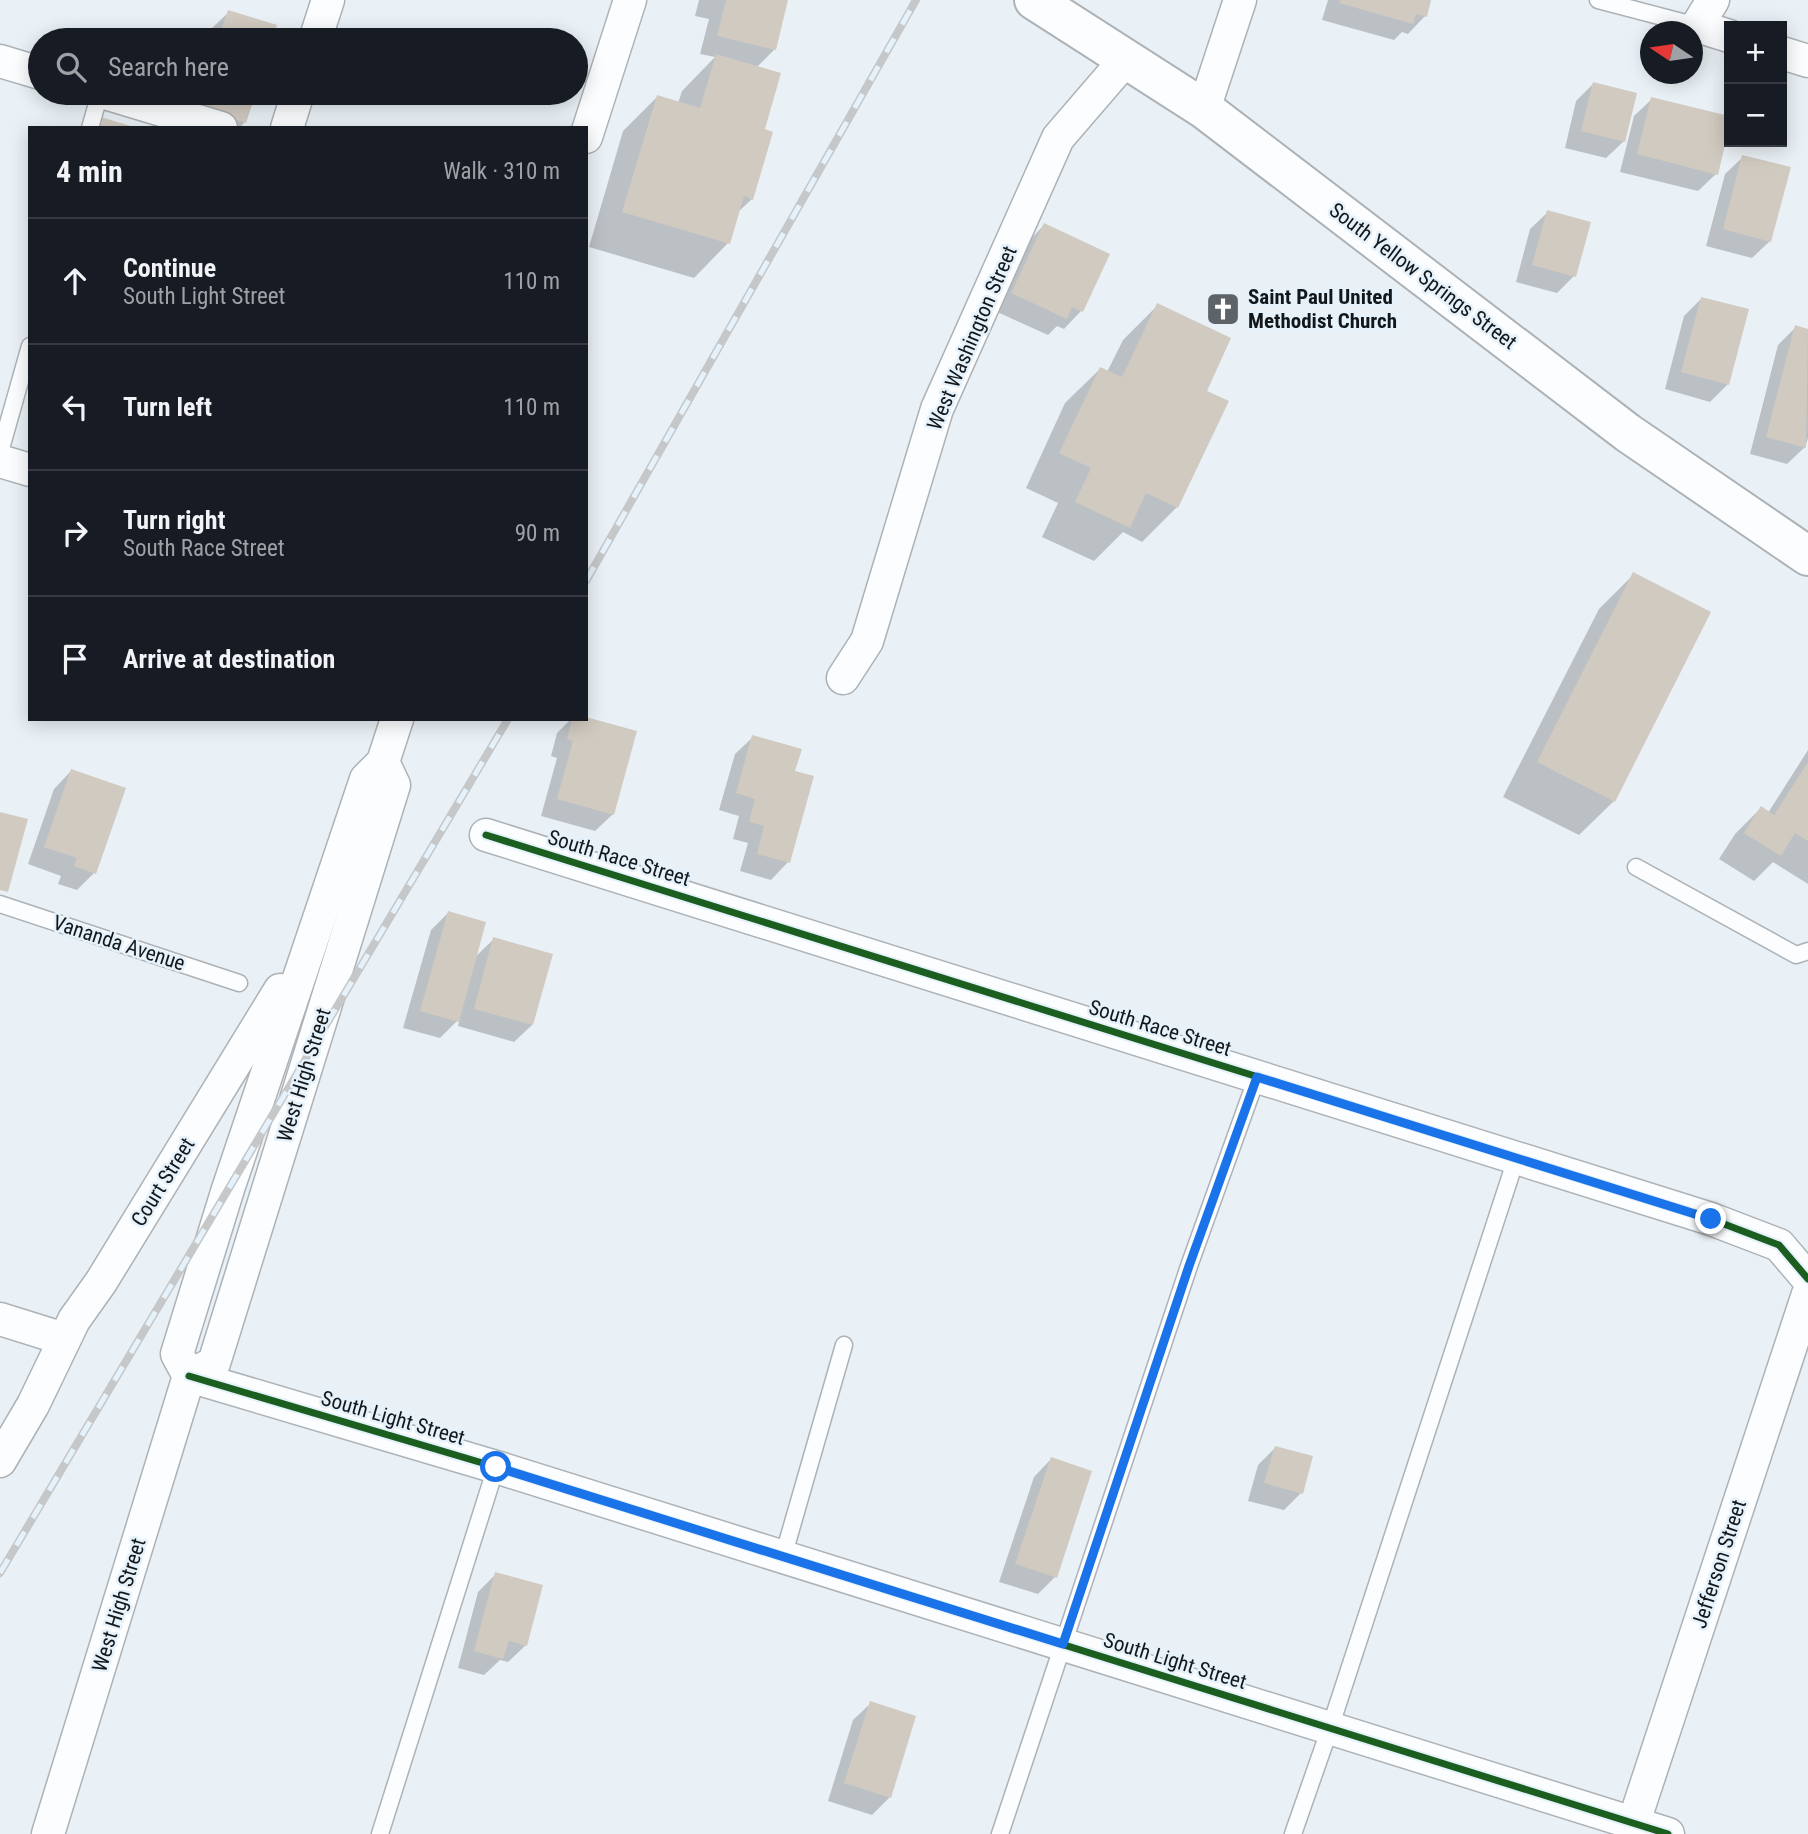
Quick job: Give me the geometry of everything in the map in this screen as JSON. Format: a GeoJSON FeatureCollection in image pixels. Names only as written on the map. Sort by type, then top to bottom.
{"type":"FeatureCollection","features":[{"type":"Feature","properties":{"kind":"main road","name":"South Yellow Springs Street"},"geometry":{"type":"LineString","coordinates":[[1034,0],[1204,109],[1628,433],[1808,556]]}},
{"type":"Feature","properties":{"kind":"street"},"geometry":{"type":"LineString","coordinates":[[319,28],[328,0]]}},
{"type":"Feature","properties":{"kind":"street"},"geometry":{"type":"LineString","coordinates":[[588,131],[630,0]]}},
{"type":"Feature","properties":{"kind":"street"},"geometry":{"type":"LineString","coordinates":[[1204,109],[1240,0]]}},
{"type":"Feature","properties":{"kind":"street"},"geometry":{"type":"LineString","coordinates":[[1705,13],[1724,31]]}},
{"type":"Feature","properties":{"kind":"street"},"geometry":{"type":"LineString","coordinates":[[1787,55],[1808,61]]}},
{"type":"Feature","properties":{"kind":"street","name":"West Washington Street"},"geometry":{"type":"LineString","coordinates":[[843,678],[867,641],[937,409],[1058,138],[1126,59]]}},
{"type":"Feature","properties":{"kind":"street"},"geometry":{"type":"LineString","coordinates":[[0,61],[28,69]]}},
{"type":"Feature","properties":{"kind":"street"},"geometry":{"type":"LineString","coordinates":[[143,105],[213,126]]}},
{"type":"Feature","properties":{"kind":"street"},"geometry":{"type":"LineString","coordinates":[[288,126],[294,105]]}},
{"type":"Feature","properties":{"kind":"street"},"geometry":{"type":"LineString","coordinates":[[0,461],[28,469]]}},
{"type":"Feature","properties":{"kind":"street","name":"West High Street"},"geometry":{"type":"LineString","coordinates":[[189,1376],[177,1354],[232,1176],[366,779],[383,762],[396,721]]}},
{"type":"Feature","properties":{"kind":"street","name":"West High Street"},"geometry":{"type":"LineString","coordinates":[[48,1834],[189,1376],[214,1363],[394,785],[383,762]]}},
{"type":"Feature","properties":{"kind":"street","name":"South Race Street"},"geometry":{"type":"LineString","coordinates":[[486,835],[1711,1219],[1779,1245],[1808,1279]]}},
{"type":"Feature","properties":{"kind":"street","name":"Court Street"},"geometry":{"type":"LineString","coordinates":[[0,1461],[33,1405],[74,1320],[101,1282],[282,988],[323,901]]}},
{"type":"Feature","properties":{"kind":"street","name":"Jefferson Street"},"geometry":{"type":"LineString","coordinates":[[1632,1828],[1808,1294]]}},
{"type":"Feature","properties":{"kind":"street"},"geometry":{"type":"LineString","coordinates":[[0,1319],[64,1339]]}},
{"type":"Feature","properties":{"kind":"street","name":"South Light Street"},"geometry":{"type":"LineString","coordinates":[[189,1376],[496,1467],[1063,1644],[1330,1728],[1632,1828],[1668,1834]]}},
{"type":"Feature","properties":{"kind":"lane"},"geometry":{"type":"LineString","coordinates":[[1598,0],[1705,13]]}},
{"type":"Feature","properties":{"kind":"lane"},"geometry":{"type":"LineString","coordinates":[[91,126],[99,105]]}},
{"type":"Feature","properties":{"kind":"lane"},"geometry":{"type":"LineString","coordinates":[[0,452],[28,353]]}},
{"type":"Feature","properties":{"kind":"lane"},"geometry":{"type":"LineString","coordinates":[[1636,867],[1796,955],[1808,951]]}},
{"type":"Feature","properties":{"kind":"lane","name":"Vananda Avenue"},"geometry":{"type":"LineString","coordinates":[[0,904],[239,983]]}},
{"type":"Feature","properties":{"kind":"lane"},"geometry":{"type":"LineString","coordinates":[[1000,1834],[1184,1279],[1257,1077]]}},
{"type":"Feature","properties":{"kind":"lane"},"geometry":{"type":"LineString","coordinates":[[1293,1834],[1516,1158]]}},
{"type":"Feature","properties":{"kind":"lane"},"geometry":{"type":"LineString","coordinates":[[783,1557],[844,1345]]}},
{"type":"Feature","properties":{"kind":"lane"},"geometry":{"type":"LineString","coordinates":[[380,1834],[496,1467]]}},
{"type":"Feature","properties":{"kind":"building"},"geometry":{"type":"Polygon","coordinates":[[[726,0],[788,0],[776,50],[717,36],[726,0]]]}},
{"type":"Feature","properties":{"kind":"building"},"geometry":{"type":"Polygon","coordinates":[[[1340,0],[1431,0],[1427,17],[1416,14],[1413,24],[1339,3],[1340,0]]]}},
{"type":"Feature","properties":{"kind":"building"},"geometry":{"type":"Polygon","coordinates":[[[228,10],[277,25],[276,28],[222,28],[228,10]]]}},
{"type":"Feature","properties":{"kind":"building"},"geometry":{"type":"Polygon","coordinates":[[[716,54],[781,73],[765,129],[773,132],[753,200],[744,196],[730,244],[622,212],[657,95],[700,108],[716,54]]]}},
{"type":"Feature","properties":{"kind":"building"},"geometry":{"type":"Polygon","coordinates":[[[1593,82],[1637,93],[1625,142],[1581,131],[1593,82]]]}},
{"type":"Feature","properties":{"kind":"building"},"geometry":{"type":"Polygon","coordinates":[[[1651,97],[1724,115],[1725,147],[1718,175],[1637,154],[1651,97]]]}},
{"type":"Feature","properties":{"kind":"building"},"geometry":{"type":"Polygon","coordinates":[[[198,105],[252,105],[246,123],[197,108],[198,105]]]}},
{"type":"Feature","properties":{"kind":"building"},"geometry":{"type":"Polygon","coordinates":[[[101,117],[131,126],[99,126],[101,117]]]}},
{"type":"Feature","properties":{"kind":"building"},"geometry":{"type":"Polygon","coordinates":[[[1742,155],[1791,167],[1771,242],[1723,229],[1742,155]]]}},
{"type":"Feature","properties":{"kind":"building"},"geometry":{"type":"Polygon","coordinates":[[[1547,210],[1591,222],[1576,277],[1532,265],[1547,210]]]}},
{"type":"Feature","properties":{"kind":"building"},"geometry":{"type":"Polygon","coordinates":[[[1044,223],[1110,254],[1083,312],[1072,307],[1067,319],[1011,293],[1044,223]]]}},
{"type":"Feature","properties":{"kind":"building"},"geometry":{"type":"Polygon","coordinates":[[[1701,297],[1749,309],[1729,385],[1681,372],[1701,297]]]}},
{"type":"Feature","properties":{"kind":"building"},"geometry":{"type":"Polygon","coordinates":[[[1157,303],[1231,338],[1207,391],[1229,401],[1178,508],[1146,493],[1130,528],[1075,502],[1091,468],[1059,453],[1100,367],[1122,377],[1157,303]]]}},
{"type":"Feature","properties":{"kind":"building"},"geometry":{"type":"Polygon","coordinates":[[[1795,325],[1808,329],[1806,448],[1766,437],[1795,325]]]}},
{"type":"Feature","properties":{"kind":"building"},"geometry":{"type":"Polygon","coordinates":[[[1633,572],[1711,612],[1615,802],[1537,762],[1633,572]]]}},
{"type":"Feature","properties":{"kind":"building"},"geometry":{"type":"Polygon","coordinates":[[[588,718],[637,731],[614,815],[557,799],[573,741],[567,739],[572,721],[588,721],[588,718]]]}},
{"type":"Feature","properties":{"kind":"building"},"geometry":{"type":"Polygon","coordinates":[[[752,735],[802,749],[795,771],[814,776],[790,863],[757,854],[764,826],[749,822],[755,799],[736,793],[752,735]]]}},
{"type":"Feature","properties":{"kind":"building"},"geometry":{"type":"Polygon","coordinates":[[[1808,762],[1808,841],[1795,833],[1781,856],[1744,833],[1761,806],[1774,815],[1808,762]]]}},
{"type":"Feature","properties":{"kind":"building"},"geometry":{"type":"Polygon","coordinates":[[[71,769],[126,788],[96,874],[74,866],[77,858],[44,847],[71,769]]]}},
{"type":"Feature","properties":{"kind":"building"},"geometry":{"type":"Polygon","coordinates":[[[0,812],[28,819],[8,892],[0,890],[0,812]]]}},
{"type":"Feature","properties":{"kind":"building"},"geometry":{"type":"Polygon","coordinates":[[[448,911],[486,922],[459,1022],[420,1011],[448,911]]]}},
{"type":"Feature","properties":{"kind":"building"},"geometry":{"type":"Polygon","coordinates":[[[493,937],[553,954],[533,1025],[474,1009],[493,937]]]}},
{"type":"Feature","properties":{"kind":"building"},"geometry":{"type":"Polygon","coordinates":[[[1275,1446],[1313,1456],[1303,1494],[1264,1483],[1275,1446]]]}},
{"type":"Feature","properties":{"kind":"building"},"geometry":{"type":"Polygon","coordinates":[[[1051,1457],[1092,1471],[1057,1578],[1015,1564],[1051,1457]]]}},
{"type":"Feature","properties":{"kind":"building"},"geometry":{"type":"Polygon","coordinates":[[[495,1572],[543,1585],[527,1646],[509,1641],[503,1659],[474,1651],[495,1572]]]}},
{"type":"Feature","properties":{"kind":"building"},"geometry":{"type":"Polygon","coordinates":[[[870,1701],[916,1716],[891,1798],[844,1783],[870,1701]]]}},
{"type":"Feature","properties":{"kind":"railway"},"geometry":{"type":"LineString","coordinates":[[588,577],[916,0]]}},
{"type":"Feature","properties":{"kind":"railway"},"geometry":{"type":"LineString","coordinates":[[0,1573],[507,721]]}},
{"type":"Feature","properties":{"kind":"cycle path"},"geometry":{"type":"LineString","coordinates":[[486,835],[1711,1219],[1779,1245],[1808,1279]]}},
{"type":"Feature","properties":{"kind":"cycle path"},"geometry":{"type":"LineString","coordinates":[[189,1376],[496,1467],[1668,1834]]}},
{"type":"Feature","properties":{"kind":"place","name":"Saint Paul United Methodist Church"},"geometry":{"type":"Point","coordinates":[1223,309]}},
{"type":"Feature","properties":{"kind":"route"},"geometry":{"type":"LineString","coordinates":[[496,1467],[1063,1644],[1189,1266],[1257,1077],[1711,1219]]}}]}
